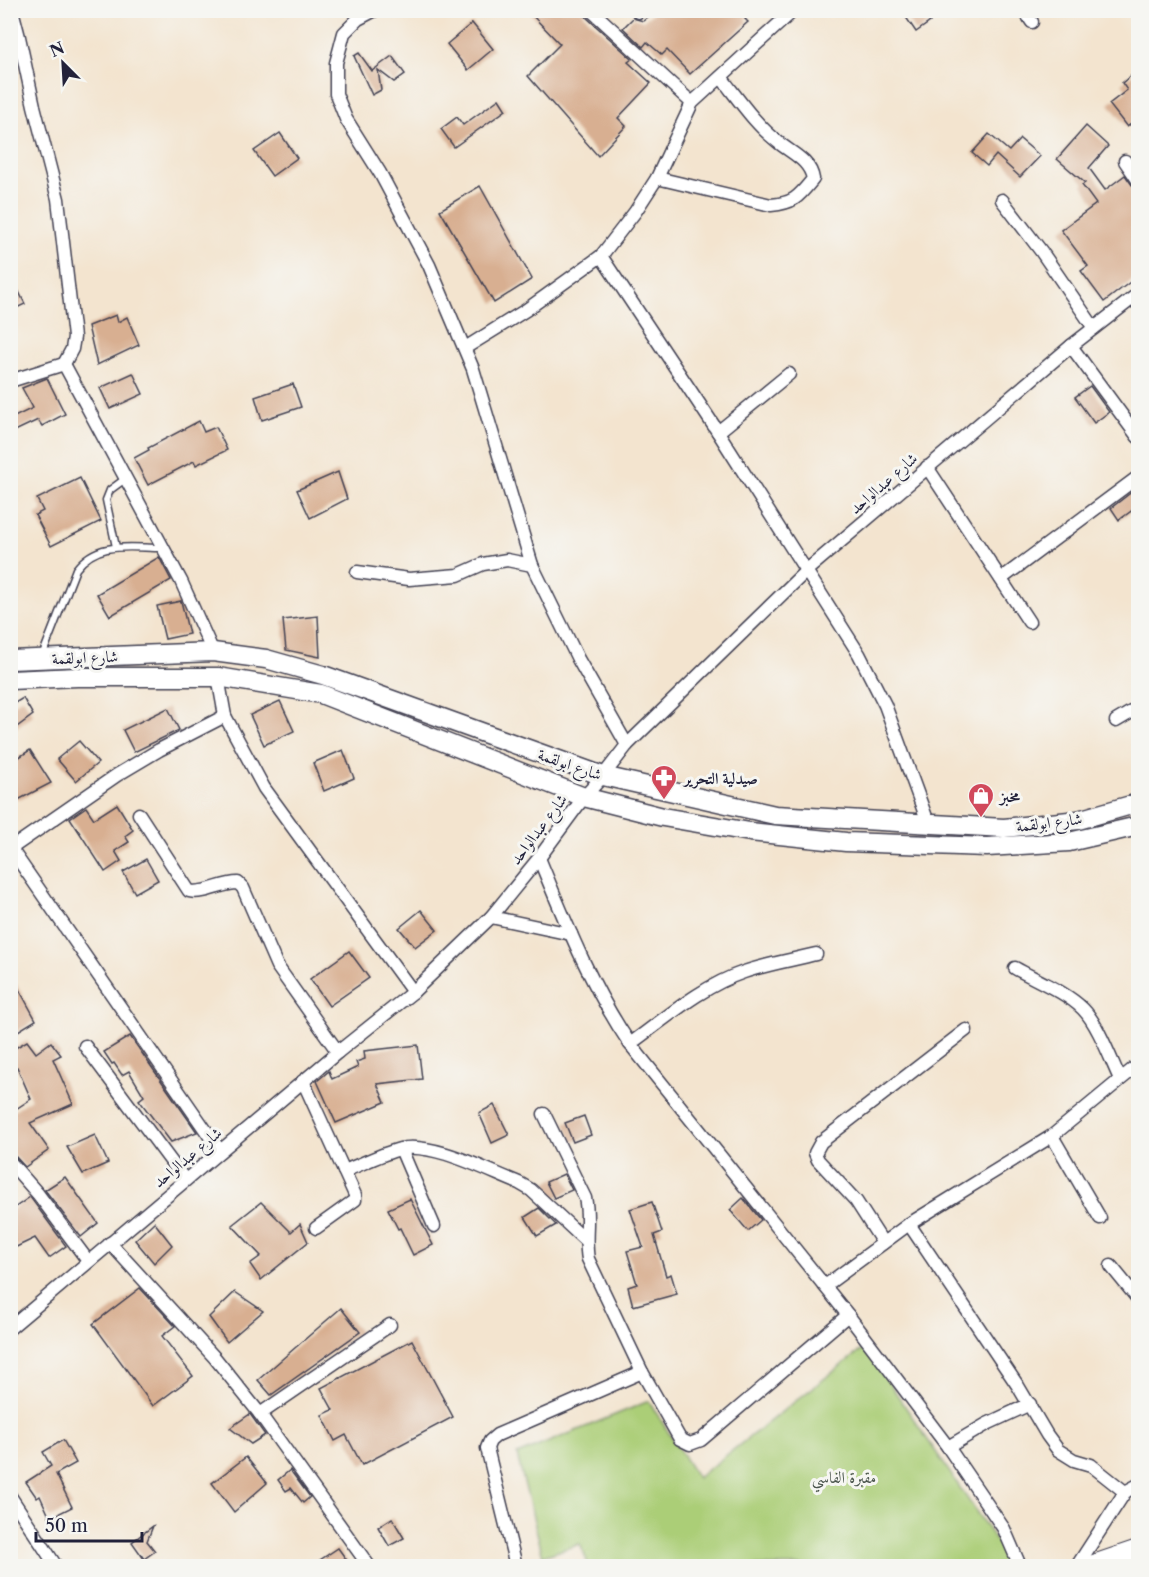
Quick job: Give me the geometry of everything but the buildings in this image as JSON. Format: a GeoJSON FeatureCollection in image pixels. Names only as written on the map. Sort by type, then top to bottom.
{"type":"FeatureCollection","features":[{"type":"Feature","properties":{"kind":"main road"},"geometry":{"type":"LineString","coordinates":[[1090,1566],[1138,1550]]}},
{"type":"Feature","properties":{"kind":"street"},"geometry":{"type":"LineString","coordinates":[[10,381],[64,363],[72,349],[74,337],[58,199],[12,10]]}},
{"type":"Feature","properties":{"kind":"street"},"geometry":{"type":"LineString","coordinates":[[375,10],[358,19],[344,33],[336,63],[336,94],[346,119],[380,173],[429,265],[465,348],[532,565],[578,659],[627,745]]}},
{"type":"Feature","properties":{"kind":"street"},"geometry":{"type":"LineString","coordinates":[[591,10],[692,103]]}},
{"type":"Feature","properties":{"kind":"street"},"geometry":{"type":"LineString","coordinates":[[465,348],[526,310],[601,256],[635,212],[657,178],[692,103],[794,10]]}},
{"type":"Feature","properties":{"kind":"street"},"geometry":{"type":"LineString","coordinates":[[1024,10],[1032,22]]}},
{"type":"Feature","properties":{"kind":"street"},"geometry":{"type":"LineString","coordinates":[[657,178],[771,205],[796,200],[813,178],[810,166],[777,142],[762,127],[721,77]]}},
{"type":"Feature","properties":{"kind":"street"},"geometry":{"type":"LineString","coordinates":[[1125,161],[1138,180]]}},
{"type":"Feature","properties":{"kind":"street"},"geometry":{"type":"LineString","coordinates":[[1002,200],[1041,251],[1094,328]]}},
{"type":"Feature","properties":{"kind":"street"},"geometry":{"type":"LineString","coordinates":[[601,256],[807,570],[873,678],[929,825]]}},
{"type":"Feature","properties":{"kind":"street","name":"شارع عبدالواحد"},"geometry":{"type":"LineString","coordinates":[[10,1328],[303,1081],[413,992],[491,917],[584,796],[627,745],[807,570],[1071,346],[1138,294]]}},
{"type":"Feature","properties":{"kind":"street"},"geometry":{"type":"LineString","coordinates":[[1071,346],[1138,437]]}},
{"type":"Feature","properties":{"kind":"street"},"geometry":{"type":"LineString","coordinates":[[64,363],[181,580],[213,652]]}},
{"type":"Feature","properties":{"kind":"street"},"geometry":{"type":"LineString","coordinates":[[718,432],[789,374]]}},
{"type":"Feature","properties":{"kind":"street"},"geometry":{"type":"LineString","coordinates":[[927,467],[1029,622]]}},
{"type":"Feature","properties":{"kind":"street"},"geometry":{"type":"LineString","coordinates":[[1001,579],[1138,477]]}},
{"type":"Feature","properties":{"kind":"street"},"geometry":{"type":"LineString","coordinates":[[357,572],[409,579],[459,575],[483,564],[507,560],[532,565]]}},
{"type":"Feature","properties":{"kind":"street","name":"شارع ابولقمة"},"geometry":{"type":"LineString","coordinates":[[10,660],[213,652],[266,659],[323,675],[603,776],[775,815],[1004,828],[1078,820],[1138,802]]}},
{"type":"Feature","properties":{"kind":"street","name":"شارع ابولقمة"},"geometry":{"type":"LineString","coordinates":[[10,680],[77,677],[218,677],[321,694],[584,796],[663,817],[750,832],[846,842],[987,847],[1069,842],[1138,826]]}},
{"type":"Feature","properties":{"kind":"street"},"geometry":{"type":"LineString","coordinates":[[218,677],[225,716],[264,788],[413,992]]}},
{"type":"Feature","properties":{"kind":"street"},"geometry":{"type":"LineString","coordinates":[[1116,721],[1138,708]]}},
{"type":"Feature","properties":{"kind":"street"},"geometry":{"type":"LineString","coordinates":[[220,1151],[11,849],[117,775],[159,750],[225,716]]}},
{"type":"Feature","properties":{"kind":"street"},"geometry":{"type":"LineString","coordinates":[[139,814],[189,891],[196,893],[230,883],[238,883],[243,888],[277,966],[338,1052]]}},
{"type":"Feature","properties":{"kind":"street"},"geometry":{"type":"LineString","coordinates":[[538,858],[571,934],[615,1021],[630,1044],[849,1315],[948,1447],[1004,1529],[1020,1566]]}},
{"type":"Feature","properties":{"kind":"street"},"geometry":{"type":"LineString","coordinates":[[491,917],[571,934]]}},
{"type":"Feature","properties":{"kind":"street"},"geometry":{"type":"LineString","coordinates":[[630,1044],[703,992],[722,982],[743,972],[816,954]]}},
{"type":"Feature","properties":{"kind":"street"},"geometry":{"type":"LineString","coordinates":[[1016,968],[1084,1010],[1120,1079]]}},
{"type":"Feature","properties":{"kind":"street"},"geometry":{"type":"LineString","coordinates":[[883,1243],[856,1201],[818,1160],[815,1153],[821,1142],[966,1030]]}},
{"type":"Feature","properties":{"kind":"street"},"geometry":{"type":"LineString","coordinates":[[85,1046],[185,1180]]}},
{"type":"Feature","properties":{"kind":"street"},"geometry":{"type":"LineString","coordinates":[[825,1286],[909,1224],[1052,1136],[1138,1065]]}},
{"type":"Feature","properties":{"kind":"street"},"geometry":{"type":"LineString","coordinates":[[303,1081],[355,1195],[355,1200],[316,1228]]}},
{"type":"Feature","properties":{"kind":"street"},"geometry":{"type":"LineString","coordinates":[[544,1114],[585,1198],[587,1206],[585,1240],[588,1259],[642,1372],[680,1439],[690,1444],[701,1440],[849,1315]]}},
{"type":"Feature","properties":{"kind":"street"},"geometry":{"type":"LineString","coordinates":[[1052,1136],[1100,1218]]}},
{"type":"Feature","properties":{"kind":"street"},"geometry":{"type":"LineString","coordinates":[[344,1171],[401,1149],[418,1147],[434,1150],[519,1183],[531,1190],[585,1240]]}},
{"type":"Feature","properties":{"kind":"street"},"geometry":{"type":"LineString","coordinates":[[401,1149],[434,1226]]}},
{"type":"Feature","properties":{"kind":"street"},"geometry":{"type":"LineString","coordinates":[[10,1162],[38,1194],[88,1261]]}},
{"type":"Feature","properties":{"kind":"street"},"geometry":{"type":"LineString","coordinates":[[909,1224],[1030,1404],[1058,1450],[1074,1460],[1091,1466],[1125,1492]]}},
{"type":"Feature","properties":{"kind":"street"},"geometry":{"type":"LineString","coordinates":[[110,1243],[215,1358],[260,1414],[369,1566]]}},
{"type":"Feature","properties":{"kind":"street"},"geometry":{"type":"LineString","coordinates":[[1111,1266],[1138,1299]]}},
{"type":"Feature","properties":{"kind":"street"},"geometry":{"type":"LineString","coordinates":[[260,1414],[390,1325]]}},
{"type":"Feature","properties":{"kind":"street"},"geometry":{"type":"LineString","coordinates":[[516,1566],[487,1448],[490,1441],[497,1435],[642,1372]]}},
{"type":"Feature","properties":{"kind":"street"},"geometry":{"type":"LineString","coordinates":[[948,1447],[987,1424],[1030,1404]]}},
{"type":"Feature","properties":{"kind":"street"},"geometry":{"type":"LineString","coordinates":[[1077,1566],[1125,1492],[1138,1485]]}},
{"type":"Feature","properties":{"kind":"street"},"geometry":{"type":"LineString","coordinates":[[10,1496],[56,1566]]}},
{"type":"Feature","properties":{"kind":"lane"},"geometry":{"type":"LineString","coordinates":[[116,548],[106,500],[110,490],[125,478]]}},
{"type":"Feature","properties":{"kind":"lane"},"geometry":{"type":"LineString","coordinates":[[41,658],[76,569],[84,558],[97,550],[163,548]]}},
{"type":"Feature","properties":{"kind":"green space","name":"مقبرة الفاسي"},"geometry":{"type":"Polygon","coordinates":[[[865,1347],[1013,1566],[589,1566],[580,1544],[543,1556],[517,1455],[649,1401],[697,1478],[865,1347]]]}},
{"type":"Feature","properties":{"kind":"place","name":"صيدلية التحرير"},"geometry":{"type":"Point","coordinates":[664,801]}},
{"type":"Feature","properties":{"kind":"place","name":"مخبز"},"geometry":{"type":"Point","coordinates":[981,819]}}]}
